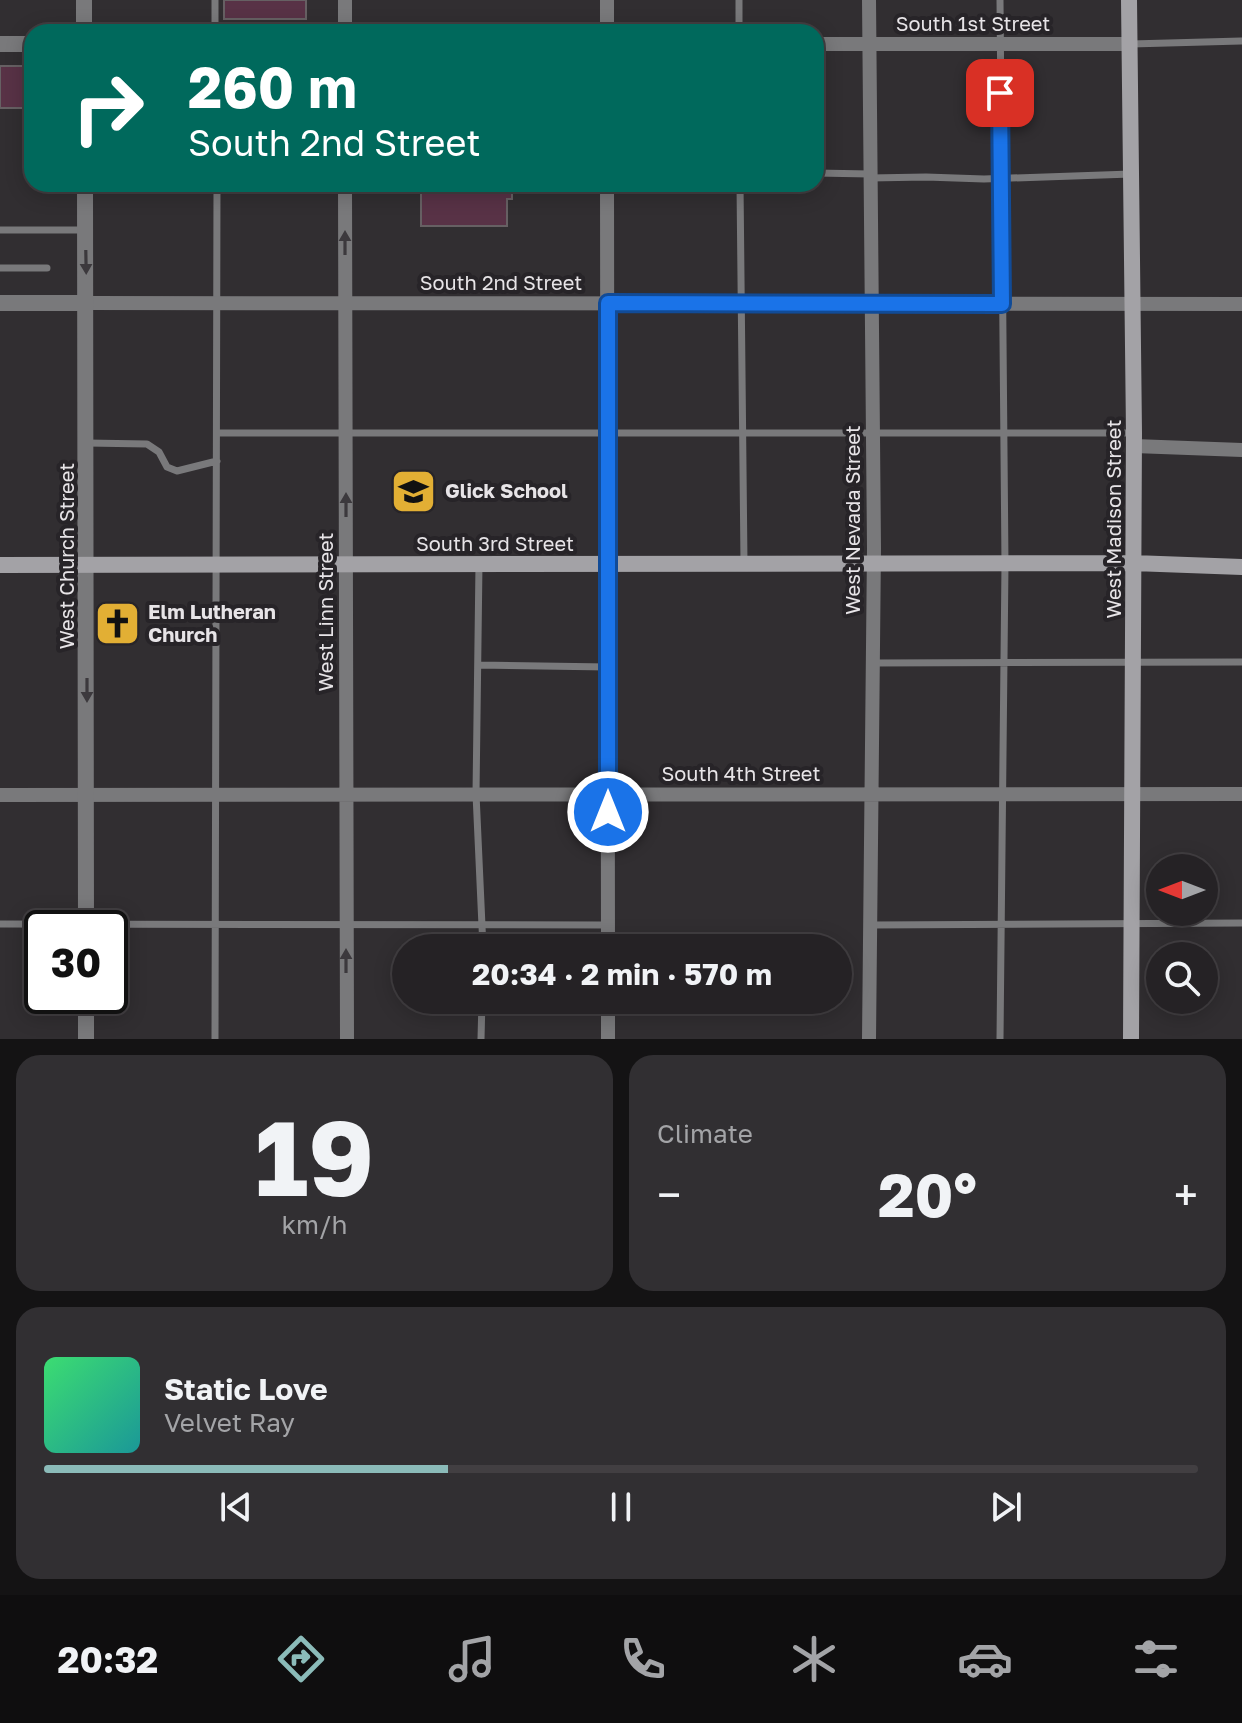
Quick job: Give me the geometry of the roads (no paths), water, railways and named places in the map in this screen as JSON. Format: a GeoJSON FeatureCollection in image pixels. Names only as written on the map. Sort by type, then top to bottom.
{"type":"FeatureCollection","features":[{"type":"Feature","properties":{"kind":"main road","name":"West Madison Street"},"geometry":{"type":"LineString","coordinates":[[1129,0],[1134,440],[1131,1039]]}},
{"type":"Feature","properties":{"kind":"main road","name":"South 3rd Street"},"geometry":{"type":"LineString","coordinates":[[0,565],[1133,563],[1242,567]]}},
{"type":"Feature","properties":{"kind":"street"},"geometry":{"type":"LineString","coordinates":[[84,0],[84,24]]}},
{"type":"Feature","properties":{"kind":"street"},"geometry":{"type":"LineString","coordinates":[[345,0],[345,24]]}},
{"type":"Feature","properties":{"kind":"street"},"geometry":{"type":"LineString","coordinates":[[607,0],[607,24]]}},
{"type":"Feature","properties":{"kind":"street","name":"West Nevada Street"},"geometry":{"type":"LineString","coordinates":[[869,0],[873,433],[869,1039]]}},
{"type":"Feature","properties":{"kind":"street"},"geometry":{"type":"LineString","coordinates":[[0,44],[24,44]]}},
{"type":"Feature","properties":{"kind":"street","name":"South 1st Street"},"geometry":{"type":"LineString","coordinates":[[824,44],[1129,44]]}},
{"type":"Feature","properties":{"kind":"street","name":"West Church Street"},"geometry":{"type":"LineString","coordinates":[[85,192],[86,910]]}},
{"type":"Feature","properties":{"kind":"street","name":"West Linn Street"},"geometry":{"type":"LineString","coordinates":[[345,192],[347,1039]]}},
{"type":"Feature","properties":{"kind":"street"},"geometry":{"type":"LineString","coordinates":[[607,192],[608,934]]}},
{"type":"Feature","properties":{"kind":"street","name":"South 2nd Street"},"geometry":{"type":"LineString","coordinates":[[0,303],[1242,304]]}},
{"type":"Feature","properties":{"kind":"street"},"geometry":{"type":"LineString","coordinates":[[1134,440],[1242,450]]}},
{"type":"Feature","properties":{"kind":"street","name":"South 4th Street"},"geometry":{"type":"LineString","coordinates":[[0,795],[1242,794]]}},
{"type":"Feature","properties":{"kind":"street"},"geometry":{"type":"LineString","coordinates":[[86,1014],[86,1039]]}},
{"type":"Feature","properties":{"kind":"street"},"geometry":{"type":"LineString","coordinates":[[608,1014],[608,1039]]}},
{"type":"Feature","properties":{"kind":"lane"},"geometry":{"type":"LineString","coordinates":[[215,0],[215,24]]}},
{"type":"Feature","properties":{"kind":"lane"},"geometry":{"type":"LineString","coordinates":[[739,0],[739,24]]}},
{"type":"Feature","properties":{"kind":"lane"},"geometry":{"type":"LineString","coordinates":[[1000,0],[1005,564],[1000,1039]]}},
{"type":"Feature","properties":{"kind":"lane"},"geometry":{"type":"LineString","coordinates":[[1129,44],[1241,41]]}},
{"type":"Feature","properties":{"kind":"lane"},"geometry":{"type":"LineString","coordinates":[[824,173],[1001,178],[1131,174]]}},
{"type":"Feature","properties":{"kind":"lane"},"geometry":{"type":"LineString","coordinates":[[215,1039],[217,192]]}},
{"type":"Feature","properties":{"kind":"lane"},"geometry":{"type":"LineString","coordinates":[[740,192],[744,564]]}},
{"type":"Feature","properties":{"kind":"lane"},"geometry":{"type":"LineString","coordinates":[[0,230],[85,230]]}},
{"type":"Feature","properties":{"kind":"lane"},"geometry":{"type":"LineString","coordinates":[[0,268],[47,268]]}},
{"type":"Feature","properties":{"kind":"lane"},"geometry":{"type":"LineString","coordinates":[[217,433],[1003,433],[1134,440]]}},
{"type":"Feature","properties":{"kind":"lane"},"geometry":{"type":"LineString","coordinates":[[87,443],[147,444],[159,452],[167,467],[177,471],[217,461]]}},
{"type":"Feature","properties":{"kind":"lane"},"geometry":{"type":"LineString","coordinates":[[479,564],[476,794],[484,934]]}},
{"type":"Feature","properties":{"kind":"lane"},"geometry":{"type":"LineString","coordinates":[[873,663],[1242,662]]}},
{"type":"Feature","properties":{"kind":"lane"},"geometry":{"type":"LineString","coordinates":[[478,665],[609,667]]}},
{"type":"Feature","properties":{"kind":"lane"},"geometry":{"type":"LineString","coordinates":[[871,925],[1242,923]]}},
{"type":"Feature","properties":{"kind":"lane"},"geometry":{"type":"LineString","coordinates":[[0,924],[24,925]]}},
{"type":"Feature","properties":{"kind":"lane"},"geometry":{"type":"LineString","coordinates":[[128,926],[608,925]]}},
{"type":"Feature","properties":{"kind":"lane"},"geometry":{"type":"LineString","coordinates":[[481,1039],[482,1014]]}},
{"type":"Feature","properties":{"kind":"place","name":"Glick School"},"geometry":{"type":"Point","coordinates":[414,491]}},
{"type":"Feature","properties":{"kind":"place","name":"Elm Lutheran Church"},"geometry":{"type":"Point","coordinates":[117,624]}}]}
